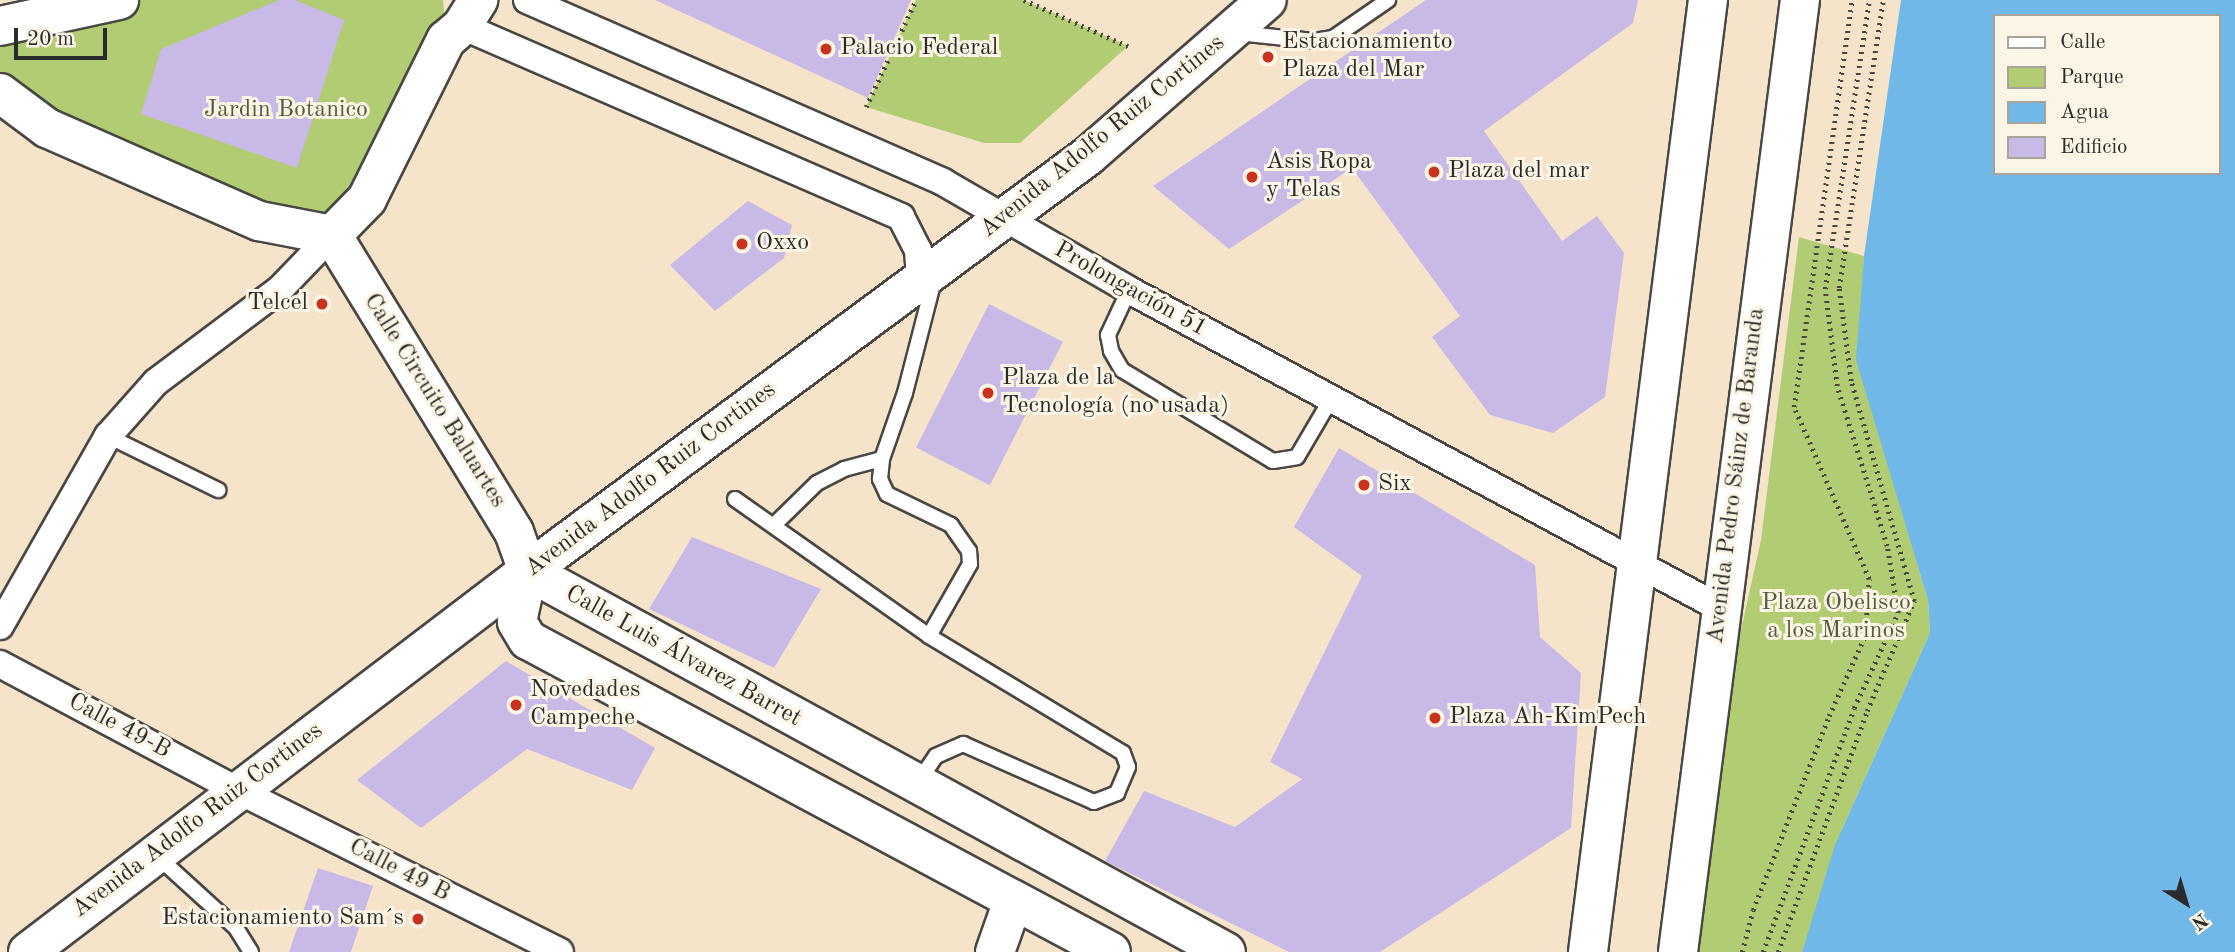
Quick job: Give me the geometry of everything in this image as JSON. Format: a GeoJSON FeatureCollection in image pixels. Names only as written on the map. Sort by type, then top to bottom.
{"type":"FeatureCollection","features":[{"type":"Feature","properties":{"kind":"main road"},"geometry":{"type":"LineString","coordinates":[[7,22],[119,0]]}},
{"type":"Feature","properties":{"kind":"main road","name":"Avenida Adolfo Ruiz Cortines"},"geometry":{"type":"LineString","coordinates":[[29,952],[154,853],[528,571],[1088,156],[1267,0]]}},
{"type":"Feature","properties":{"kind":"main road"},"geometry":{"type":"LineString","coordinates":[[1588,952],[1634,565],[1708,0]]}},
{"type":"Feature","properties":{"kind":"main road","name":"Avenida Pedro Sáinz de Baranda"},"geometry":{"type":"LineString","coordinates":[[1678,952],[1800,0]]}},
{"type":"Feature","properties":{"kind":"main road"},"geometry":{"type":"LineString","coordinates":[[0,93],[47,128],[259,221],[332,235],[367,199],[457,16]]}},
{"type":"Feature","properties":{"kind":"main road","name":"Calle Circuito Baluartes"},"geometry":{"type":"LineString","coordinates":[[332,235],[514,532],[528,571]]}},
{"type":"Feature","properties":{"kind":"main road"},"geometry":{"type":"LineString","coordinates":[[528,571],[517,622],[528,640],[1013,901],[1056,939],[1111,952]]}},
{"type":"Feature","properties":{"kind":"main road","name":"Calle Luis Álvarez Barret"},"geometry":{"type":"LineString","coordinates":[[528,571],[878,765],[1226,952]]}},
{"type":"Feature","properties":{"kind":"main road"},"geometry":{"type":"LineString","coordinates":[[769,771],[796,720]]}},
{"type":"Feature","properties":{"kind":"main road"},"geometry":{"type":"LineString","coordinates":[[852,816],[878,765]]}},
{"type":"Feature","properties":{"kind":"main road"},"geometry":{"type":"LineString","coordinates":[[995,952],[1013,901]]}},
{"type":"Feature","properties":{"kind":"street","name":"Prolongación 51"},"geometry":{"type":"LineString","coordinates":[[527,0],[943,182],[1004,220],[1129,290],[1634,565],[1720,608]]}},
{"type":"Feature","properties":{"kind":"street"},"geometry":{"type":"LineString","coordinates":[[457,16],[901,217],[928,275]]}},
{"type":"Feature","properties":{"kind":"street"},"geometry":{"type":"LineString","coordinates":[[0,626],[108,436],[156,382],[281,288],[332,235]]}},
{"type":"Feature","properties":{"kind":"street","name":"Calle 49-B"},"geometry":{"type":"LineString","coordinates":[[0,664],[237,790]]}},
{"type":"Feature","properties":{"kind":"street","name":"Calle 49 B"},"geometry":{"type":"LineString","coordinates":[[237,790],[560,952]]}},
{"type":"Feature","properties":{"kind":"lane"},"geometry":{"type":"LineString","coordinates":[[1232,32],[1314,41],[1333,38],[1388,0]]}},
{"type":"Feature","properties":{"kind":"lane"},"geometry":{"type":"LineString","coordinates":[[928,275],[905,393],[882,459],[880,479],[887,494],[951,525],[969,551],[970,564],[929,636]]}},
{"type":"Feature","properties":{"kind":"lane"},"geometry":{"type":"LineString","coordinates":[[1129,290],[1108,335],[1111,351],[1122,370],[1273,460],[1297,457],[1331,399]]}},
{"type":"Feature","properties":{"kind":"lane"},"geometry":{"type":"LineString","coordinates":[[108,436],[218,491]]}},
{"type":"Feature","properties":{"kind":"lane"},"geometry":{"type":"LineString","coordinates":[[774,525],[817,484],[844,469],[882,459]]}},
{"type":"Feature","properties":{"kind":"lane"},"geometry":{"type":"LineString","coordinates":[[735,499],[929,636],[1123,754],[1128,768],[1117,793],[1094,802],[963,744],[936,755],[916,785]]}},
{"type":"Feature","properties":{"kind":"lane"},"geometry":{"type":"LineString","coordinates":[[154,853],[236,928],[251,952]]}},
{"type":"Feature","properties":{"kind":"path"},"geometry":{"type":"LineString","coordinates":[[866,107],[916,0]]}},
{"type":"Feature","properties":{"kind":"path"},"geometry":{"type":"LineString","coordinates":[[1024,0],[1128,46]]}},
{"type":"Feature","properties":{"kind":"path"},"geometry":{"type":"LineString","coordinates":[[1742,952],[1824,729],[1865,636],[1869,579],[1794,407],[1852,0]]}},
{"type":"Feature","properties":{"kind":"path"},"geometry":{"type":"LineString","coordinates":[[1763,952],[1854,708],[1898,613],[1887,546],[1837,386],[1825,289],[1869,0]]}},
{"type":"Feature","properties":{"kind":"path"},"geometry":{"type":"LineString","coordinates":[[1779,952],[1867,712],[1914,601],[1851,381],[1839,288],[1882,0]]}},
{"type":"Feature","properties":{"kind":"green space","name":"Jardin Botanico"},"geometry":{"type":"Polygon","coordinates":[[[119,0],[443,0],[446,40],[332,235],[0,93],[0,35],[119,0]]]}},
{"type":"Feature","properties":{"kind":"green space"},"geometry":{"type":"Polygon","coordinates":[[[916,0],[1024,0],[1128,46],[1020,143],[984,143],[866,107],[916,0]]]}},
{"type":"Feature","properties":{"kind":"green space","name":"Plaza Obelisco a los Marinos"},"geometry":{"type":"Polygon","coordinates":[[[1799,237],[1864,256],[1857,360],[1928,600],[1930,633],[1843,827],[1802,952],[1696,952],[1731,675],[1761,540],[1799,237]]]}},
{"type":"Feature","properties":{"kind":"water"},"geometry":{"type":"Polygon","coordinates":[[[1901,0],[2235,0],[2235,952],[1802,952],[1835,845],[1930,633],[1928,600],[1856,360],[1864,256],[1901,0]]]}},
{"type":"Feature","properties":{"kind":"building"},"geometry":{"type":"Polygon","coordinates":[[[279,0],[295,0],[344,20],[297,168],[141,114],[161,49],[279,0]]]}},
{"type":"Feature","properties":{"kind":"building","name":"Palacio Federal"},"geometry":{"type":"Polygon","coordinates":[[[655,0],[911,0],[868,98],[655,0]]]}},
{"type":"Feature","properties":{"kind":"building"},"geometry":{"type":"Polygon","coordinates":[[[1426,0],[1638,0],[1633,23],[1484,131],[1562,241],[1597,216],[1624,253],[1605,397],[1553,433],[1490,415],[1432,337],[1460,316],[1352,168],[1229,249],[1153,186],[1426,0]]]}},
{"type":"Feature","properties":{"kind":"building","name":"Oxxo"},"geometry":{"type":"Polygon","coordinates":[[[748,201],[792,225],[784,258],[715,311],[670,265],[748,201]]]}},
{"type":"Feature","properties":{"kind":"building","name":"Plaza de la Tecnología (no usada)"},"geometry":{"type":"Polygon","coordinates":[[[989,304],[1063,342],[990,485],[916,447],[989,304]]]}},
{"type":"Feature","properties":{"kind":"building","name":"Plaza Ah-KimPech"},"geometry":{"type":"Polygon","coordinates":[[[1339,448],[1535,565],[1540,637],[1581,673],[1571,828],[1380,952],[1289,952],[1105,861],[1144,791],[1235,827],[1302,779],[1270,762],[1362,576],[1294,527],[1339,448]]]}},
{"type":"Feature","properties":{"kind":"building"},"geometry":{"type":"Polygon","coordinates":[[[692,537],[821,589],[774,668],[649,609],[692,537]]]}},
{"type":"Feature","properties":{"kind":"building","name":"Novedades Campeche"},"geometry":{"type":"Polygon","coordinates":[[[506,661],[655,748],[632,790],[527,749],[421,828],[357,780],[506,661]]]}},
{"type":"Feature","properties":{"kind":"building"},"geometry":{"type":"Polygon","coordinates":[[[318,868],[373,886],[351,952],[289,952],[318,868]]]}},
{"type":"Feature","properties":{"kind":"place","name":"Palacio Federal"},"geometry":{"type":"Point","coordinates":[826,49]}},
{"type":"Feature","properties":{"kind":"place","name":"Estacionamiento Plaza del Mar"},"geometry":{"type":"Point","coordinates":[1268,57]}},
{"type":"Feature","properties":{"kind":"place","name":"Plaza del mar"},"geometry":{"type":"Point","coordinates":[1434,172]}},
{"type":"Feature","properties":{"kind":"place","name":"Asis Ropa y Telas"},"geometry":{"type":"Point","coordinates":[1252,177]}},
{"type":"Feature","properties":{"kind":"place","name":"Oxxo"},"geometry":{"type":"Point","coordinates":[742,244]}},
{"type":"Feature","properties":{"kind":"place","name":"Telcel"},"geometry":{"type":"Point","coordinates":[322,304]}},
{"type":"Feature","properties":{"kind":"place","name":"Plaza de la Tecnología (no usada)"},"geometry":{"type":"Point","coordinates":[988,393]}},
{"type":"Feature","properties":{"kind":"place","name":"Six"},"geometry":{"type":"Point","coordinates":[1364,485]}},
{"type":"Feature","properties":{"kind":"place","name":"Novedades Campeche"},"geometry":{"type":"Point","coordinates":[516,705]}},
{"type":"Feature","properties":{"kind":"place","name":"Plaza Ah-KimPech"},"geometry":{"type":"Point","coordinates":[1435,718]}},
{"type":"Feature","properties":{"kind":"place","name":"Estacionamiento Sam´s"},"geometry":{"type":"Point","coordinates":[418,919]}}]}
